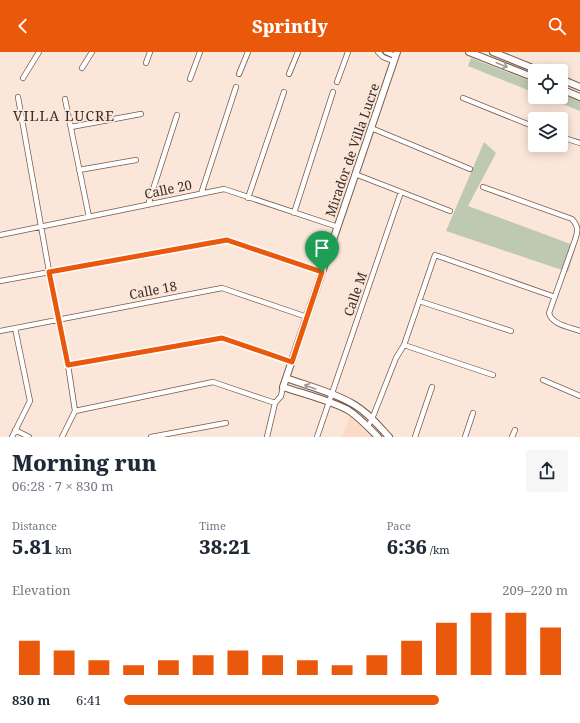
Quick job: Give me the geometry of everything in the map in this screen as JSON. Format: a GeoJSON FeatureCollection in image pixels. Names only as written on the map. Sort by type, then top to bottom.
{"type":"FeatureCollection","features":[{"type":"Feature","properties":{"kind":"street"},"geometry":{"type":"LineString","coordinates":[[23,78],[38,52]]}},
{"type":"Feature","properties":{"kind":"street"},"geometry":{"type":"LineString","coordinates":[[82,68],[92,52]]}},
{"type":"Feature","properties":{"kind":"street"},"geometry":{"type":"LineString","coordinates":[[146,63],[150,52]]}},
{"type":"Feature","properties":{"kind":"street"},"geometry":{"type":"LineString","coordinates":[[190,79],[200,52]]}},
{"type":"Feature","properties":{"kind":"street"},"geometry":{"type":"LineString","coordinates":[[239,74],[248,52]]}},
{"type":"Feature","properties":{"kind":"street"},"geometry":{"type":"LineString","coordinates":[[289,74],[298,52]]}},
{"type":"Feature","properties":{"kind":"street"},"geometry":{"type":"LineString","coordinates":[[337,82],[348,52]]}},
{"type":"Feature","properties":{"kind":"street"},"geometry":{"type":"LineString","coordinates":[[378,52],[383,57],[395,56]]}},
{"type":"Feature","properties":{"kind":"street"},"geometry":{"type":"LineString","coordinates":[[386,52],[395,56]]}},
{"type":"Feature","properties":{"kind":"street"},"geometry":{"type":"LineString","coordinates":[[469,52],[528,75]]}},
{"type":"Feature","properties":{"kind":"street"},"geometry":{"type":"LineString","coordinates":[[493,52],[528,66]]}},
{"type":"Feature","properties":{"kind":"street","name":"Mirador de Villa Lucre"},"geometry":{"type":"LineString","coordinates":[[267,437],[276,403],[284,387],[395,56]]}},
{"type":"Feature","properties":{"kind":"street"},"geometry":{"type":"LineString","coordinates":[[568,82],[580,87]]}},
{"type":"Feature","properties":{"kind":"street"},"geometry":{"type":"LineString","coordinates":[[201,194],[236,87]]}},
{"type":"Feature","properties":{"kind":"street"},"geometry":{"type":"LineString","coordinates":[[248,198],[284,92]]}},
{"type":"Feature","properties":{"kind":"street"},"geometry":{"type":"LineString","coordinates":[[294,213],[333,92]]}},
{"type":"Feature","properties":{"kind":"street"},"geometry":{"type":"LineString","coordinates":[[568,92],[580,97]]}},
{"type":"Feature","properties":{"kind":"street"},"geometry":{"type":"LineString","coordinates":[[18,97],[49,272],[68,365],[75,411],[62,437]]}},
{"type":"Feature","properties":{"kind":"street"},"geometry":{"type":"LineString","coordinates":[[463,98],[528,124]]}},
{"type":"Feature","properties":{"kind":"street"},"geometry":{"type":"LineString","coordinates":[[65,99],[89,217]]}},
{"type":"Feature","properties":{"kind":"street"},"geometry":{"type":"LineString","coordinates":[[71,127],[141,114]]}},
{"type":"Feature","properties":{"kind":"street"},"geometry":{"type":"LineString","coordinates":[[148,205],[177,115]]}},
{"type":"Feature","properties":{"kind":"street"},"geometry":{"type":"LineString","coordinates":[[371,128],[470,169]]}},
{"type":"Feature","properties":{"kind":"street"},"geometry":{"type":"LineString","coordinates":[[568,139],[580,143]]}},
{"type":"Feature","properties":{"kind":"street"},"geometry":{"type":"LineString","coordinates":[[79,170],[136,160]]}},
{"type":"Feature","properties":{"kind":"street"},"geometry":{"type":"LineString","coordinates":[[355,174],[450,211]]}},
{"type":"Feature","properties":{"kind":"street"},"geometry":{"type":"LineString","coordinates":[[483,187],[572,219],[578,226],[575,240],[549,313],[552,320],[580,331]]}},
{"type":"Feature","properties":{"kind":"street","name":"Calle 20"},"geometry":{"type":"LineString","coordinates":[[0,235],[224,189],[338,227]]}},
{"type":"Feature","properties":{"kind":"street","name":"Calle M"},"geometry":{"type":"LineString","coordinates":[[317,437],[401,192]]}},
{"type":"Feature","properties":{"kind":"street"},"geometry":{"type":"LineString","coordinates":[[0,281],[227,240],[322,272]]}},
{"type":"Feature","properties":{"kind":"street"},"geometry":{"type":"LineString","coordinates":[[368,426],[396,358],[404,345],[435,255],[555,297]]}},
{"type":"Feature","properties":{"kind":"street","name":"Calle 18"},"geometry":{"type":"LineString","coordinates":[[0,331],[222,288],[307,318]]}},
{"type":"Feature","properties":{"kind":"street"},"geometry":{"type":"LineString","coordinates":[[420,301],[511,332]]}},
{"type":"Feature","properties":{"kind":"street"},"geometry":{"type":"LineString","coordinates":[[12,437],[30,401],[15,328]]}},
{"type":"Feature","properties":{"kind":"street"},"geometry":{"type":"LineString","coordinates":[[68,365],[222,338],[292,362]]}},
{"type":"Feature","properties":{"kind":"street"},"geometry":{"type":"LineString","coordinates":[[404,345],[493,375]]}},
{"type":"Feature","properties":{"kind":"street"},"geometry":{"type":"LineString","coordinates":[[286,378],[353,404],[372,419],[389,437]]}},
{"type":"Feature","properties":{"kind":"street"},"geometry":{"type":"LineString","coordinates":[[543,380],[580,396]]}},
{"type":"Feature","properties":{"kind":"street"},"geometry":{"type":"LineString","coordinates":[[75,411],[213,382],[276,403]]}},
{"type":"Feature","properties":{"kind":"street"},"geometry":{"type":"LineString","coordinates":[[284,387],[349,411],[368,426],[378,437]]}},
{"type":"Feature","properties":{"kind":"street"},"geometry":{"type":"LineString","coordinates":[[415,437],[432,387]]}},
{"type":"Feature","properties":{"kind":"street"},"geometry":{"type":"LineString","coordinates":[[349,411],[353,404]]}},
{"type":"Feature","properties":{"kind":"street"},"geometry":{"type":"LineString","coordinates":[[465,437],[473,413]]}},
{"type":"Feature","properties":{"kind":"street"},"geometry":{"type":"LineString","coordinates":[[151,437],[226,423]]}},
{"type":"Feature","properties":{"kind":"street"},"geometry":{"type":"LineString","coordinates":[[15,430],[29,437]]}},
{"type":"Feature","properties":{"kind":"street"},"geometry":{"type":"LineString","coordinates":[[512,437],[515,430]]}},
{"type":"Feature","properties":{"kind":"shaded area"},"geometry":{"type":"Polygon","coordinates":[[[350,416],[371,437],[342,437],[350,416]]]}},
{"type":"Feature","properties":{"kind":"green space"},"geometry":{"type":"Polygon","coordinates":[[[471,58],[528,80],[528,90],[468,66],[471,58]]]}},
{"type":"Feature","properties":{"kind":"green space"},"geometry":{"type":"Polygon","coordinates":[[[568,97],[580,101],[580,111],[562,104],[568,104],[568,97]]]}},
{"type":"Feature","properties":{"kind":"green space"},"geometry":{"type":"Polygon","coordinates":[[[484,142],[496,153],[468,206],[576,246],[568,272],[446,231],[484,142]]]}},
{"type":"Feature","properties":{"kind":"district","name":"VILLA LUCRE"},"geometry":{"type":"Point","coordinates":[64,115]}},
{"type":"Feature","properties":{"kind":"route"},"geometry":{"type":"LineString","coordinates":[[227,240],[322,272],[292,362],[222,338],[68,365],[49,272],[227,240]]}}]}
